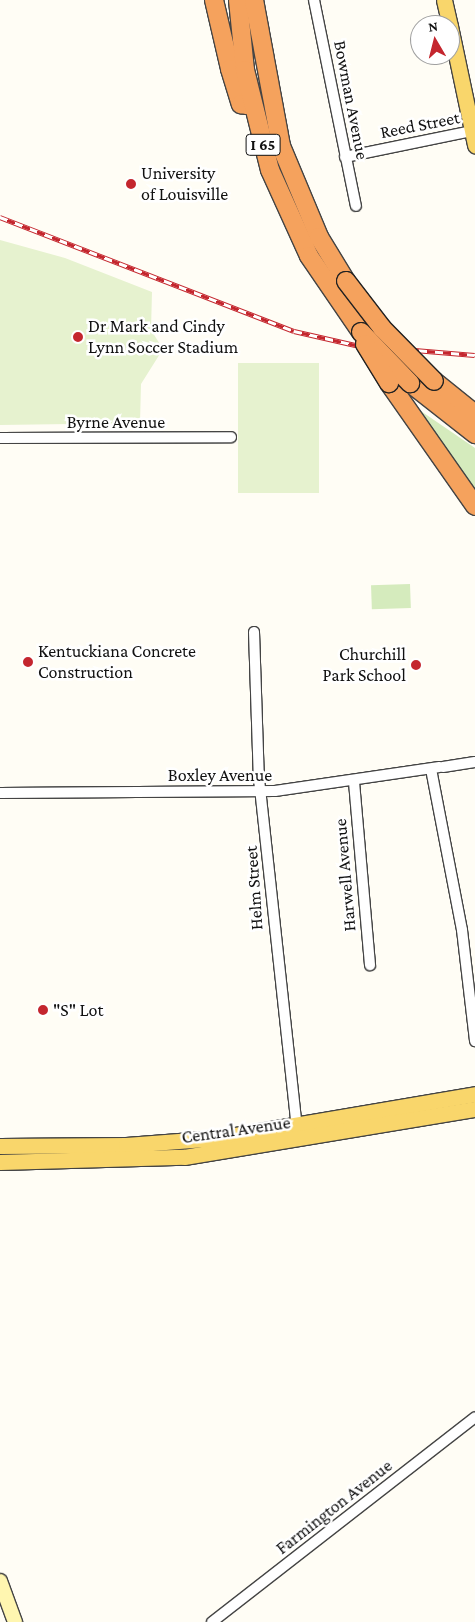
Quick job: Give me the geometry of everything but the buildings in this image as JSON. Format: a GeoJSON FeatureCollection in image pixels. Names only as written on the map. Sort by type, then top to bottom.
{"type":"FeatureCollection","features":[{"type":"Feature","properties":{"kind":"highway"},"geometry":{"type":"LineString","coordinates":[[214,0],[241,104],[253,108]]}},
{"type":"Feature","properties":{"kind":"highway","name":"I 65"},"geometry":{"type":"LineString","coordinates":[[238,0],[253,108],[284,205],[323,278],[362,332],[410,383],[475,434]]}},
{"type":"Feature","properties":{"kind":"highway","name":"I 65"},"geometry":{"type":"LineString","coordinates":[[254,0],[262,63],[285,158],[319,237],[346,281],[382,328],[434,381],[475,414]]}},
{"type":"Feature","properties":{"kind":"highway"},"geometry":{"type":"LineString","coordinates":[[262,63],[265,0]]}},
{"type":"Feature","properties":{"kind":"highway"},"geometry":{"type":"LineString","coordinates":[[362,332],[368,354],[475,506]]}},
{"type":"Feature","properties":{"kind":"main road"},"geometry":{"type":"LineString","coordinates":[[444,0],[447,15]]}},
{"type":"Feature","properties":{"kind":"main road"},"geometry":{"type":"LineString","coordinates":[[458,65],[474,138]]}},
{"type":"Feature","properties":{"kind":"main road","name":"Central Avenue"},"geometry":{"type":"LineString","coordinates":[[0,1162],[146,1160],[297,1133],[475,1094]]}},
{"type":"Feature","properties":{"kind":"main road","name":"Central Avenue"},"geometry":{"type":"LineString","coordinates":[[0,1146],[173,1142],[297,1133],[475,1109]]}},
{"type":"Feature","properties":{"kind":"street","name":"Bowman Avenue"},"geometry":{"type":"LineString","coordinates":[[314,0],[356,206]]}},
{"type":"Feature","properties":{"kind":"street","name":"Reed Street"},"geometry":{"type":"LineString","coordinates":[[345,156],[474,138]]}},
{"type":"Feature","properties":{"kind":"street","name":"Byrne Avenue"},"geometry":{"type":"LineString","coordinates":[[0,438],[231,437]]}},
{"type":"Feature","properties":{"kind":"street","name":"Helm Street"},"geometry":{"type":"LineString","coordinates":[[254,632],[261,791],[297,1133]]}},
{"type":"Feature","properties":{"kind":"street","name":"Boxley Avenue"},"geometry":{"type":"LineString","coordinates":[[0,793],[261,791],[354,782],[475,762]]}},
{"type":"Feature","properties":{"kind":"street"},"geometry":{"type":"LineString","coordinates":[[438,768],[462,930],[475,1041]]}},
{"type":"Feature","properties":{"kind":"street","name":"Harwell Avenue"},"geometry":{"type":"LineString","coordinates":[[354,782],[370,965]]}},
{"type":"Feature","properties":{"kind":"street","name":"Farmington Avenue"},"geometry":{"type":"LineString","coordinates":[[212,1622],[475,1417]]}},
{"type":"Feature","properties":{"kind":"street"},"geometry":{"type":"LineString","coordinates":[[0,1581],[15,1622]]}},
{"type":"Feature","properties":{"kind":"green space","name":"Dr Mark and Cindy Lynn Soccer Stadium"},"geometry":{"type":"Polygon","coordinates":[[[0,240],[65,258],[152,292],[151,330],[163,349],[141,384],[140,423],[0,425],[0,240]]]}},
{"type":"Feature","properties":{"kind":"green space"},"geometry":{"type":"Polygon","coordinates":[[[238,363],[319,363],[319,493],[238,493],[238,363]]]}},
{"type":"Feature","properties":{"kind":"green space"},"geometry":{"type":"Polygon","coordinates":[[[415,407],[475,448],[475,500],[415,407]]]}},
{"type":"Feature","properties":{"kind":"green space"},"geometry":{"type":"Polygon","coordinates":[[[410,584],[411,608],[372,609],[371,585],[410,584]]]}},
{"type":"Feature","properties":{"kind":"railway"},"geometry":{"type":"LineString","coordinates":[[0,217],[294,331],[355,345],[475,355]]}},
{"type":"Feature","properties":{"kind":"place","name":"University of Louisville"},"geometry":{"type":"Point","coordinates":[131,184]}},
{"type":"Feature","properties":{"kind":"place","name":"Dr Mark and Cindy Lynn Soccer Stadium"},"geometry":{"type":"Point","coordinates":[78,337]}},
{"type":"Feature","properties":{"kind":"place","name":"Kentuckiana Concrete Construction"},"geometry":{"type":"Point","coordinates":[28,662]}},
{"type":"Feature","properties":{"kind":"place","name":"Churchill Park School"},"geometry":{"type":"Point","coordinates":[416,665]}},
{"type":"Feature","properties":{"kind":"place","name":"\"S\" Lot"},"geometry":{"type":"Point","coordinates":[43,1010]}}]}
